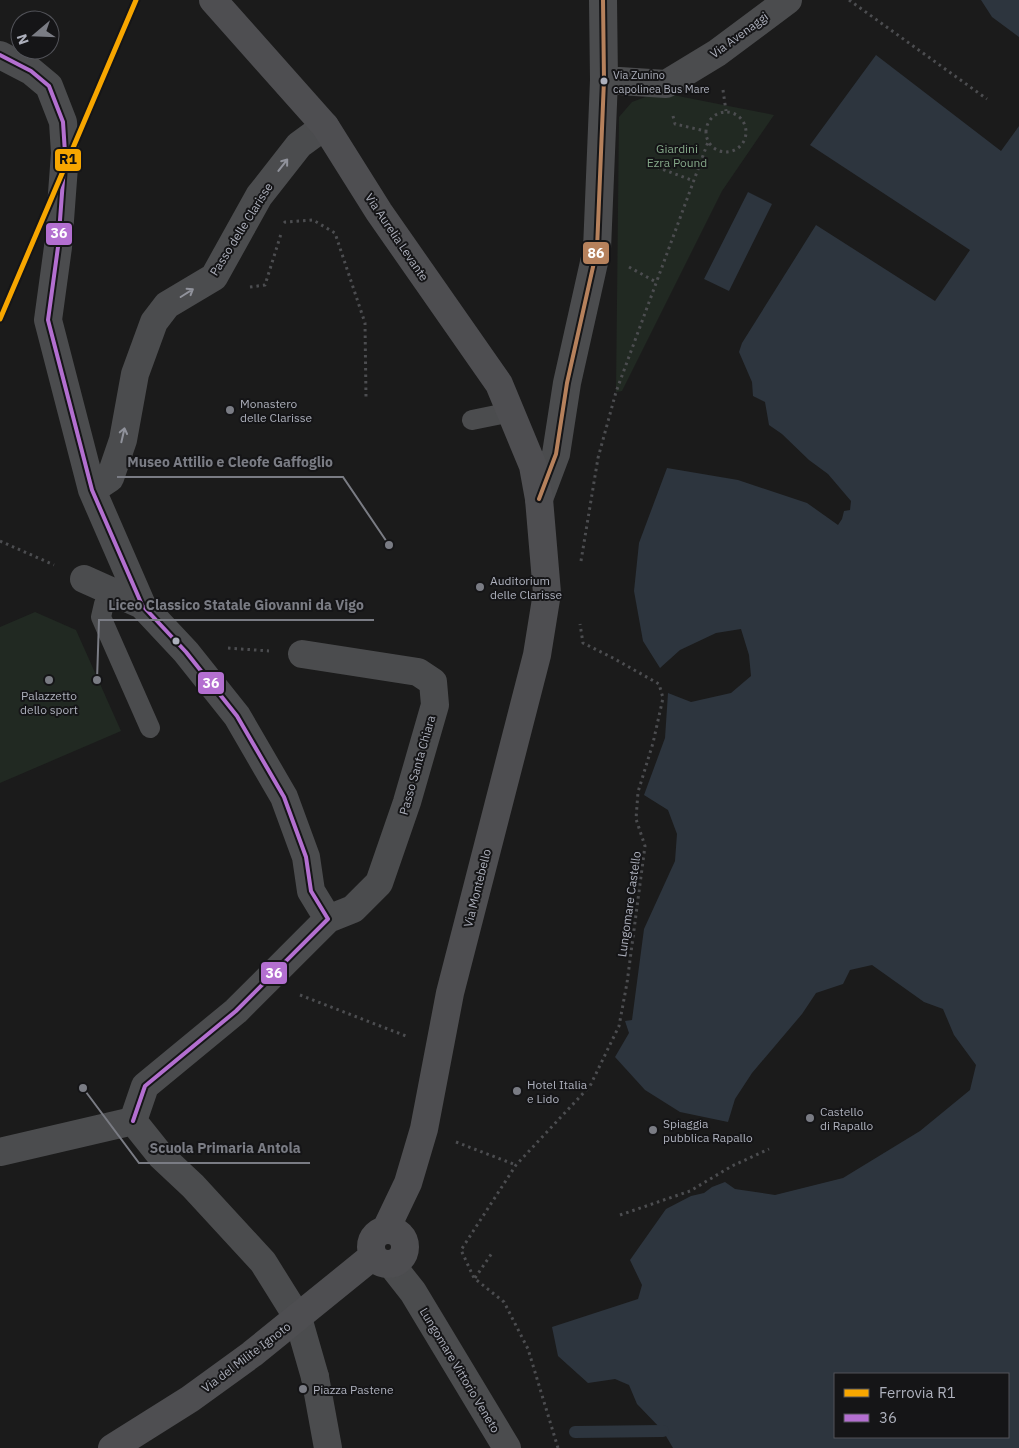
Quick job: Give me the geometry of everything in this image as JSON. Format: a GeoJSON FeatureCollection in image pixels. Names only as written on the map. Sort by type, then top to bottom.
{"type":"FeatureCollection","features":[{"type":"Feature","properties":{"kind":"main road","name":"Via Aurelia Levante"},"geometry":{"type":"LineString","coordinates":[[213,0],[325,126],[379,212],[499,384],[533,466],[539,499]]}},
{"type":"Feature","properties":{"kind":"main road","name":"Via Montebello"},"geometry":{"type":"LineString","coordinates":[[391,1249],[424,1129],[450,993],[537,655],[547,593],[539,499]]}},
{"type":"Feature","properties":{"kind":"main road","name":"Via del Milite Ignoto"},"geometry":{"type":"LineString","coordinates":[[112,1448],[190,1399],[391,1249]]}},
{"type":"Feature","properties":{"kind":"street"},"geometry":{"type":"LineString","coordinates":[[539,499],[556,454],[567,383],[597,249],[604,80],[603,0]]}},
{"type":"Feature","properties":{"kind":"street","name":"Via Avenaggi"},"geometry":{"type":"LineString","coordinates":[[604,80],[666,84],[717,52],[788,0]]}},
{"type":"Feature","properties":{"kind":"street"},"geometry":{"type":"LineString","coordinates":[[0,55],[31,71],[49,86],[63,122],[65,153],[58,247],[48,320],[92,490],[142,604],[186,652],[238,716],[284,797],[306,857],[311,891],[328,919],[236,1011],[145,1086],[134,1121]]}},
{"type":"Feature","properties":{"kind":"street","name":"Passo delle Clarisse"},"geometry":{"type":"LineString","coordinates":[[92,490],[110,478],[123,440],[135,374],[154,322],[167,305],[214,277],[259,196],[299,145],[325,126]]}},
{"type":"Feature","properties":{"kind":"street"},"geometry":{"type":"LineString","coordinates":[[84,579],[142,604]]}},
{"type":"Feature","properties":{"kind":"street","name":"Passo Santa Chiara"},"geometry":{"type":"LineString","coordinates":[[302,654],[418,672],[433,682],[435,705],[407,802],[379,883],[353,909],[328,919]]}},
{"type":"Feature","properties":{"kind":"street"},"geometry":{"type":"LineString","coordinates":[[0,1152],[134,1121]]}},
{"type":"Feature","properties":{"kind":"street"},"geometry":{"type":"LineString","coordinates":[[134,1121],[161,1156],[193,1186],[263,1262],[298,1318],[315,1377],[328,1448]]}},
{"type":"Feature","properties":{"kind":"street","name":"Lungomare Vittorio Veneto"},"geometry":{"type":"LineString","coordinates":[[391,1249],[413,1292],[507,1448]]}},
{"type":"Feature","properties":{"kind":"lane"},"geometry":{"type":"LineString","coordinates":[[472,420],[511,412]]}},
{"type":"Feature","properties":{"kind":"lane"},"geometry":{"type":"LineString","coordinates":[[114,592],[104,604],[102,617],[150,728]]}},
{"type":"Feature","properties":{"kind":"path"},"geometry":{"type":"LineString","coordinates":[[849,0],[987,99]]}},
{"type":"Feature","properties":{"kind":"path"},"geometry":{"type":"LineString","coordinates":[[581,562],[598,458],[616,392],[708,142],[707,124],[711,118],[720,112],[733,112],[740,117],[746,126],[746,137],[743,144],[734,151],[720,151],[708,142]]}},
{"type":"Feature","properties":{"kind":"path"},"geometry":{"type":"LineString","coordinates":[[651,165],[694,181]]}},
{"type":"Feature","properties":{"kind":"path"},"geometry":{"type":"LineString","coordinates":[[214,277],[230,290],[265,285],[285,222],[313,220],[335,233],[365,323],[366,398]]}},
{"type":"Feature","properties":{"kind":"path"},"geometry":{"type":"LineString","coordinates":[[0,541],[84,579]]}},
{"type":"Feature","properties":{"kind":"path","name":"Lungomare Castello"},"geometry":{"type":"LineString","coordinates":[[516,1165],[590,1086],[619,1026],[627,983],[645,846],[636,819],[638,792],[653,743],[663,698],[659,684],[583,643],[578,618]]}},
{"type":"Feature","properties":{"kind":"path"},"geometry":{"type":"LineString","coordinates":[[186,652],[231,648],[302,654]]}},
{"type":"Feature","properties":{"kind":"path"},"geometry":{"type":"LineString","coordinates":[[269,979],[304,997],[439,1050]]}},
{"type":"Feature","properties":{"kind":"path"},"geometry":{"type":"LineString","coordinates":[[424,1129],[516,1165],[461,1250],[474,1278],[504,1302],[528,1349],[558,1448]]}},
{"type":"Feature","properties":{"kind":"path"},"geometry":{"type":"LineString","coordinates":[[620,1215],[690,1191],[732,1166],[769,1149]]}},
{"type":"Feature","properties":{"kind":"path"},"geometry":{"type":"LineString","coordinates":[[474,1278],[492,1253]]}},
{"type":"Feature","properties":{"kind":"green space","name":"Giardini Ezra Pound"},"geometry":{"type":"Polygon","coordinates":[[[673,95],[774,115],[722,191],[622,391],[616,392],[619,117],[632,102],[648,96],[673,95]]]}},
{"type":"Feature","properties":{"kind":"green space","name":"Palazzetto dello sport"},"geometry":{"type":"Polygon","coordinates":[[[35,612],[76,630],[121,731],[0,783],[0,627],[35,612]]]}},
{"type":"Feature","properties":{"kind":"shaded area"},"geometry":{"type":"Polygon","coordinates":[[[981,0],[1019,0],[1019,37],[992,17],[981,0]]]}},
{"type":"Feature","properties":{"kind":"shaded area"},"geometry":{"type":"Polygon","coordinates":[[[876,55],[1001,151],[1019,126],[1019,1448],[673,1448],[663,1431],[637,1404],[629,1385],[615,1379],[588,1383],[558,1356],[552,1327],[638,1299],[642,1285],[630,1260],[666,1209],[725,1182],[735,1189],[775,1195],[843,1178],[920,1131],[970,1090],[976,1065],[954,1035],[943,1009],[924,1002],[872,965],[850,970],[843,984],[816,993],[802,1014],[752,1073],[735,1099],[728,1122],[680,1112],[645,1090],[615,1057],[629,1033],[625,1021],[632,1020],[644,929],[675,861],[677,834],[668,810],[644,795],[665,738],[668,693],[691,702],[731,693],[751,676],[749,655],[741,629],[716,633],[680,650],[660,668],[643,641],[634,591],[639,543],[667,468],[738,480],[807,503],[838,525],[844,511],[850,510],[851,501],[828,474],[769,425],[765,402],[753,396],[752,382],[739,352],[742,343],[816,225],[935,301],[970,250],[810,145],[876,55]]]}},
{"type":"Feature","properties":{"kind":"shaded area"},"geometry":{"type":"Polygon","coordinates":[[[748,192],[772,204],[729,291],[704,279],[748,192]]]}},
{"type":"Feature","properties":{"kind":"waterway"},"geometry":{"type":"LineString","coordinates":[[575,1432],[663,1431]]}},
{"type":"Feature","properties":{"kind":"rail line","name":"R1"},"geometry":{"type":"LineString","coordinates":[[0,319],[136,0]]}},
{"type":"Feature","properties":{"kind":"transit line","name":"86"},"geometry":{"type":"LineString","coordinates":[[539,499],[556,454],[567,383],[597,249],[604,80],[603,0]]}},
{"type":"Feature","properties":{"kind":"transit line","name":"36"},"geometry":{"type":"LineString","coordinates":[[0,55],[31,71],[49,86],[63,122],[65,153],[58,247],[48,320],[92,490],[142,605],[186,652],[237,716],[284,797],[306,857],[311,891],[328,919],[236,1011],[145,1086],[133,1121]]}},
{"type":"Feature","properties":{"kind":"place","name":"Via Zunino capolinea Bus Mare"},"geometry":{"type":"Point","coordinates":[604,81]}},
{"type":"Feature","properties":{"kind":"place","name":"Monastero delle Clarisse"},"geometry":{"type":"Point","coordinates":[230,410]}},
{"type":"Feature","properties":{"kind":"place","name":"Museo Attilio e Cleofe Gaffoglio"},"geometry":{"type":"Point","coordinates":[389,545]}},
{"type":"Feature","properties":{"kind":"place","name":"Auditorium delle Clarisse"},"geometry":{"type":"Point","coordinates":[480,587]}},
{"type":"Feature","properties":{"kind":"place","name":"Palazzetto dello sport"},"geometry":{"type":"Point","coordinates":[49,680]}},
{"type":"Feature","properties":{"kind":"place","name":"Liceo Classico Statale Giovanni da Vigo"},"geometry":{"type":"Point","coordinates":[97,680]}},
{"type":"Feature","properties":{"kind":"place","name":"Scuola Primaria Antola"},"geometry":{"type":"Point","coordinates":[83,1088]}},
{"type":"Feature","properties":{"kind":"place","name":"Hotel Italia e Lido"},"geometry":{"type":"Point","coordinates":[517,1091]}},
{"type":"Feature","properties":{"kind":"place","name":"Castello di Rapallo"},"geometry":{"type":"Point","coordinates":[810,1118]}},
{"type":"Feature","properties":{"kind":"place","name":"Spiaggia pubblica Rapallo"},"geometry":{"type":"Point","coordinates":[653,1130]}},
{"type":"Feature","properties":{"kind":"place","name":"Piazza Pastene"},"geometry":{"type":"Point","coordinates":[303,1389]}}]}
